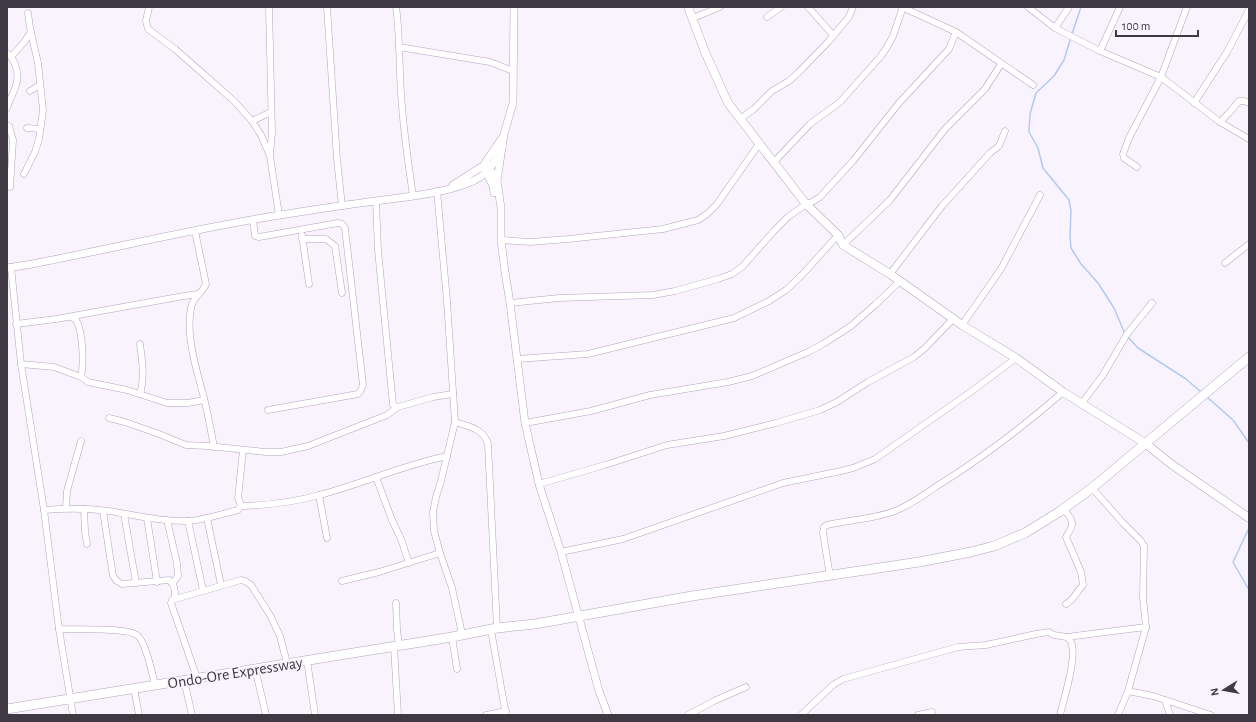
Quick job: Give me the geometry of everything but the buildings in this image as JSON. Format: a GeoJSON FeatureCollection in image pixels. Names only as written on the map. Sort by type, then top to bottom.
{"type":"FeatureCollection","features":[{"type":"Feature","properties":{"kind":"main road"},"geometry":{"type":"LineString","coordinates":[[688,7],[705,52],[728,103],[806,204],[838,235],[843,245],[890,274],[962,325],[1016,358],[1063,392],[1145,443],[1172,464],[1249,517]]}},
{"type":"Feature","properties":{"kind":"main road","name":"Ondo-Ore Expressway"},"geometry":{"type":"LineString","coordinates":[[7,709],[452,637],[462,634],[535,624],[692,596],[947,557],[994,546],[1025,533],[1064,509],[1092,488],[1249,357]]}},
{"type":"Feature","properties":{"kind":"street"},"geometry":{"type":"LineString","coordinates":[[149,7],[146,21],[148,29],[175,49],[234,101],[261,135],[270,156],[276,186],[279,215]]}},
{"type":"Feature","properties":{"kind":"street"},"geometry":{"type":"LineString","coordinates":[[269,7],[272,133],[270,156]]}},
{"type":"Feature","properties":{"kind":"street"},"geometry":{"type":"LineString","coordinates":[[327,7],[337,159],[342,206]]}},
{"type":"Feature","properties":{"kind":"street"},"geometry":{"type":"LineString","coordinates":[[396,7],[400,47],[401,92],[413,196]]}},
{"type":"Feature","properties":{"kind":"street"},"geometry":{"type":"LineString","coordinates":[[514,7],[513,103],[504,134],[495,183],[495,198],[500,208],[501,240],[525,423],[539,484],[561,552],[601,696],[608,715]]}},
{"type":"Feature","properties":{"kind":"street"},"geometry":{"type":"LineString","coordinates":[[693,18],[720,7]]}},
{"type":"Feature","properties":{"kind":"street"},"geometry":{"type":"LineString","coordinates":[[767,17],[781,7]]}},
{"type":"Feature","properties":{"kind":"street"},"geometry":{"type":"LineString","coordinates":[[808,7],[833,35]]}},
{"type":"Feature","properties":{"kind":"street"},"geometry":{"type":"LineString","coordinates":[[740,119],[754,109],[772,91],[789,81],[799,72],[849,16],[853,7]]}},
{"type":"Feature","properties":{"kind":"street"},"geometry":{"type":"LineString","coordinates":[[774,162],[810,124],[840,102],[881,56],[888,47],[893,36],[903,7],[956,32],[1033,85]]}},
{"type":"Feature","properties":{"kind":"street"},"geometry":{"type":"LineString","coordinates":[[1028,7],[1055,28],[1100,51],[1161,77],[1220,122],[1249,139]]}},
{"type":"Feature","properties":{"kind":"street"},"geometry":{"type":"LineString","coordinates":[[1055,28],[1069,7]]}},
{"type":"Feature","properties":{"kind":"street"},"geometry":{"type":"LineString","coordinates":[[1100,51],[1120,7]]}},
{"type":"Feature","properties":{"kind":"street"},"geometry":{"type":"LineString","coordinates":[[1137,167],[1124,158],[1124,149],[1161,77],[1187,7]]}},
{"type":"Feature","properties":{"kind":"street"},"geometry":{"type":"LineString","coordinates":[[1194,103],[1227,52],[1249,10]]}},
{"type":"Feature","properties":{"kind":"street"},"geometry":{"type":"LineString","coordinates":[[24,174],[34,152],[43,110],[38,63],[28,13]]}},
{"type":"Feature","properties":{"kind":"street"},"geometry":{"type":"LineString","coordinates":[[7,108],[17,82],[16,68],[9,55],[25,41],[31,32]]}},
{"type":"Feature","properties":{"kind":"street"},"geometry":{"type":"LineString","coordinates":[[510,303],[559,298],[653,295],[674,291],[725,276],[742,268],[788,217],[806,204],[820,197],[853,161],[899,103],[949,49],[956,32]]}},
{"type":"Feature","properties":{"kind":"street"},"geometry":{"type":"LineString","coordinates":[[400,47],[490,62],[513,71]]}},
{"type":"Feature","properties":{"kind":"street"},"geometry":{"type":"LineString","coordinates":[[843,245],[890,200],[938,136],[985,89],[1001,64]]}},
{"type":"Feature","properties":{"kind":"street"},"geometry":{"type":"LineString","coordinates":[[30,91],[40,85]]}},
{"type":"Feature","properties":{"kind":"street"},"geometry":{"type":"LineString","coordinates":[[1220,122],[1230,113],[1239,101],[1249,103]]}},
{"type":"Feature","properties":{"kind":"street"},"geometry":{"type":"LineString","coordinates":[[252,122],[271,112]]}},
{"type":"Feature","properties":{"kind":"street"},"geometry":{"type":"LineString","coordinates":[[7,126],[9,126],[13,140],[10,188]]}},
{"type":"Feature","properties":{"kind":"street"},"geometry":{"type":"LineString","coordinates":[[27,128],[40,129]]}},
{"type":"Feature","properties":{"kind":"street"},"geometry":{"type":"LineString","coordinates":[[890,274],[942,206],[990,153],[999,146],[1005,131]]}},
{"type":"Feature","properties":{"kind":"street"},"geometry":{"type":"LineString","coordinates":[[448,189],[487,167],[504,134]]}},
{"type":"Feature","properties":{"kind":"street"},"geometry":{"type":"LineString","coordinates":[[501,240],[530,242],[568,239],[656,230],[698,220],[707,214],[717,204],[759,144]]}},
{"type":"Feature","properties":{"kind":"street"},"geometry":{"type":"LineString","coordinates":[[469,183],[498,157],[502,147]]}},
{"type":"Feature","properties":{"kind":"street"},"geometry":{"type":"LineString","coordinates":[[487,167],[495,183]]}},
{"type":"Feature","properties":{"kind":"street"},"geometry":{"type":"LineString","coordinates":[[73,715],[59,629],[44,510],[21,364],[9,267],[32,264],[279,215],[413,196],[469,183],[495,183]]}},
{"type":"Feature","properties":{"kind":"street"},"geometry":{"type":"LineString","coordinates":[[437,191],[447,301],[455,422],[433,512],[434,532],[452,588],[462,634]]}},
{"type":"Feature","properties":{"kind":"street"},"geometry":{"type":"LineString","coordinates":[[962,325],[1001,269],[1040,195]]}},
{"type":"Feature","properties":{"kind":"street"},"geometry":{"type":"LineString","coordinates":[[376,201],[378,250],[392,402],[394,406],[398,407]]}},
{"type":"Feature","properties":{"kind":"street"},"geometry":{"type":"LineString","coordinates":[[253,220],[255,236],[259,237],[338,223],[342,224],[345,228],[363,385],[358,394],[268,410]]}},
{"type":"Feature","properties":{"kind":"street"},"geometry":{"type":"LineString","coordinates":[[301,230],[309,284]]}},
{"type":"Feature","properties":{"kind":"street"},"geometry":{"type":"LineString","coordinates":[[196,231],[206,284],[205,288],[198,294],[192,304],[190,335],[214,447]]}},
{"type":"Feature","properties":{"kind":"street"},"geometry":{"type":"LineString","coordinates":[[517,359],[588,354],[734,318],[757,308],[786,290],[802,275],[838,235]]}},
{"type":"Feature","properties":{"kind":"street"},"geometry":{"type":"LineString","coordinates":[[302,239],[326,239],[335,246],[342,293]]}},
{"type":"Feature","properties":{"kind":"street"},"geometry":{"type":"LineString","coordinates":[[1226,263],[1249,244]]}},
{"type":"Feature","properties":{"kind":"street"},"geometry":{"type":"LineString","coordinates":[[525,423],[591,411],[650,395],[728,382],[752,376],[823,344],[851,326],[900,281]]}},
{"type":"Feature","properties":{"kind":"street"},"geometry":{"type":"LineString","coordinates":[[16,324],[71,317],[198,294]]}},
{"type":"Feature","properties":{"kind":"street"},"geometry":{"type":"LineString","coordinates":[[1082,403],[1102,375],[1122,342],[1152,303]]}},
{"type":"Feature","properties":{"kind":"street"},"geometry":{"type":"LineString","coordinates":[[71,317],[76,320],[80,330],[82,360],[81,377]]}},
{"type":"Feature","properties":{"kind":"street"},"geometry":{"type":"LineString","coordinates":[[539,484],[667,445],[724,436],[789,420],[820,410],[837,402],[868,382],[914,356],[925,348],[952,318]]}},
{"type":"Feature","properties":{"kind":"street"},"geometry":{"type":"LineString","coordinates":[[140,344],[143,372],[140,394]]}},
{"type":"Feature","properties":{"kind":"street"},"geometry":{"type":"LineString","coordinates":[[561,552],[623,539],[783,483],[841,471],[868,462],[882,455],[1016,358]]}},
{"type":"Feature","properties":{"kind":"street"},"geometry":{"type":"LineString","coordinates":[[21,364],[54,367],[81,377],[88,382],[127,390],[167,403],[204,400]]}},
{"type":"Feature","properties":{"kind":"street"},"geometry":{"type":"LineString","coordinates":[[830,576],[823,533],[824,526],[883,514],[905,507],[979,457],[1035,416],[1063,392]]}},
{"type":"Feature","properties":{"kind":"street"},"geometry":{"type":"LineString","coordinates":[[109,418],[160,434],[186,446],[280,452],[308,446],[387,415],[398,407],[432,397],[453,394]]}},
{"type":"Feature","properties":{"kind":"street"},"geometry":{"type":"LineString","coordinates":[[455,422],[477,429],[486,437],[488,444],[494,629],[506,713],[486,715]]}},
{"type":"Feature","properties":{"kind":"street"},"geometry":{"type":"LineString","coordinates":[[66,508],[67,492],[81,441]]}},
{"type":"Feature","properties":{"kind":"street"},"geometry":{"type":"LineString","coordinates":[[44,510],[66,508],[84,509],[146,518],[188,521],[238,510],[240,505],[238,498],[242,450]]}},
{"type":"Feature","properties":{"kind":"street"},"geometry":{"type":"LineString","coordinates":[[240,505],[246,506],[297,500],[319,495],[447,456]]}},
{"type":"Feature","properties":{"kind":"street"},"geometry":{"type":"LineString","coordinates":[[376,477],[392,520],[401,538],[409,563]]}},
{"type":"Feature","properties":{"kind":"street"},"geometry":{"type":"LineString","coordinates":[[1092,488],[1144,546],[1143,598],[1146,627],[1128,691],[1118,715]]}},
{"type":"Feature","properties":{"kind":"street"},"geometry":{"type":"LineString","coordinates":[[319,495],[327,538]]}},
{"type":"Feature","properties":{"kind":"street"},"geometry":{"type":"LineString","coordinates":[[84,509],[87,544]]}},
{"type":"Feature","properties":{"kind":"street"},"geometry":{"type":"LineString","coordinates":[[1064,509],[1072,520],[1072,528],[1066,537],[1081,572],[1083,585],[1071,602],[1066,604]]}},
{"type":"Feature","properties":{"kind":"street"},"geometry":{"type":"LineString","coordinates":[[103,511],[114,576],[117,581],[122,584],[169,580],[173,583],[175,598]]}},
{"type":"Feature","properties":{"kind":"street"},"geometry":{"type":"LineString","coordinates":[[124,514],[136,583]]}},
{"type":"Feature","properties":{"kind":"street"},"geometry":{"type":"LineString","coordinates":[[146,518],[157,582]]}},
{"type":"Feature","properties":{"kind":"street"},"geometry":{"type":"LineString","coordinates":[[207,518],[221,586]]}},
{"type":"Feature","properties":{"kind":"street"},"geometry":{"type":"LineString","coordinates":[[167,520],[177,563],[178,576],[173,583]]}},
{"type":"Feature","properties":{"kind":"street"},"geometry":{"type":"LineString","coordinates":[[188,521],[203,590]]}},
{"type":"Feature","properties":{"kind":"street"},"geometry":{"type":"LineString","coordinates":[[342,581],[379,572],[440,553]]}},
{"type":"Feature","properties":{"kind":"street"},"geometry":{"type":"LineString","coordinates":[[197,678],[171,603],[172,600],[241,580],[251,585],[270,615],[280,636],[287,663]]}},
{"type":"Feature","properties":{"kind":"street"},"geometry":{"type":"LineString","coordinates":[[396,603],[398,715]]}},
{"type":"Feature","properties":{"kind":"street"},"geometry":{"type":"LineString","coordinates":[[801,715],[833,685],[844,679],[958,647],[986,645],[1049,632],[1067,637],[1146,627]]}},
{"type":"Feature","properties":{"kind":"street"},"geometry":{"type":"LineString","coordinates":[[59,629],[126,631],[137,635],[143,644],[155,685]]}},
{"type":"Feature","properties":{"kind":"street"},"geometry":{"type":"LineString","coordinates":[[452,637],[457,668]]}},
{"type":"Feature","properties":{"kind":"street"},"geometry":{"type":"LineString","coordinates":[[1060,715],[1070,676],[1073,651],[1072,643],[1067,637]]}},
{"type":"Feature","properties":{"kind":"street"},"geometry":{"type":"LineString","coordinates":[[307,660],[315,715]]}},
{"type":"Feature","properties":{"kind":"street"},"geometry":{"type":"LineString","coordinates":[[255,668],[266,715]]}},
{"type":"Feature","properties":{"kind":"street"},"geometry":{"type":"LineString","coordinates":[[184,680],[192,715]]}},
{"type":"Feature","properties":{"kind":"street"},"geometry":{"type":"LineString","coordinates":[[688,715],[714,700],[746,687]]}},
{"type":"Feature","properties":{"kind":"street"},"geometry":{"type":"LineString","coordinates":[[134,688],[139,715]]}},
{"type":"Feature","properties":{"kind":"street"},"geometry":{"type":"LineString","coordinates":[[1128,691],[1153,696],[1211,715]]}},
{"type":"Feature","properties":{"kind":"street"},"geometry":{"type":"LineString","coordinates":[[1165,700],[1170,715]]}},
{"type":"Feature","properties":{"kind":"street"},"geometry":{"type":"LineString","coordinates":[[918,715],[932,712]]}},
{"type":"Feature","properties":{"kind":"waterway"},"geometry":{"type":"LineString","coordinates":[[1072,34],[1081,7]]}},
{"type":"Feature","properties":{"kind":"waterway"},"geometry":{"type":"LineString","coordinates":[[1071,37],[1064,60],[1054,76],[1036,93],[1030,114],[1029,132],[1038,148],[1043,168],[1069,200],[1071,211],[1071,248],[1081,264],[1098,283],[1114,308],[1125,334]]}},
{"type":"Feature","properties":{"kind":"waterway"},"geometry":{"type":"LineString","coordinates":[[1128,337],[1138,348],[1186,379],[1201,392]]}},
{"type":"Feature","properties":{"kind":"waterway"},"geometry":{"type":"LineString","coordinates":[[1207,397],[1233,420],[1249,443]]}},
{"type":"Feature","properties":{"kind":"waterway"},"geometry":{"type":"LineString","coordinates":[[1249,528],[1233,562],[1249,590]]}},
{"type":"Feature","properties":{"kind":"waterway"},"geometry":{"type":"LineString","coordinates":[[1249,681],[1249,708]]}}]}
